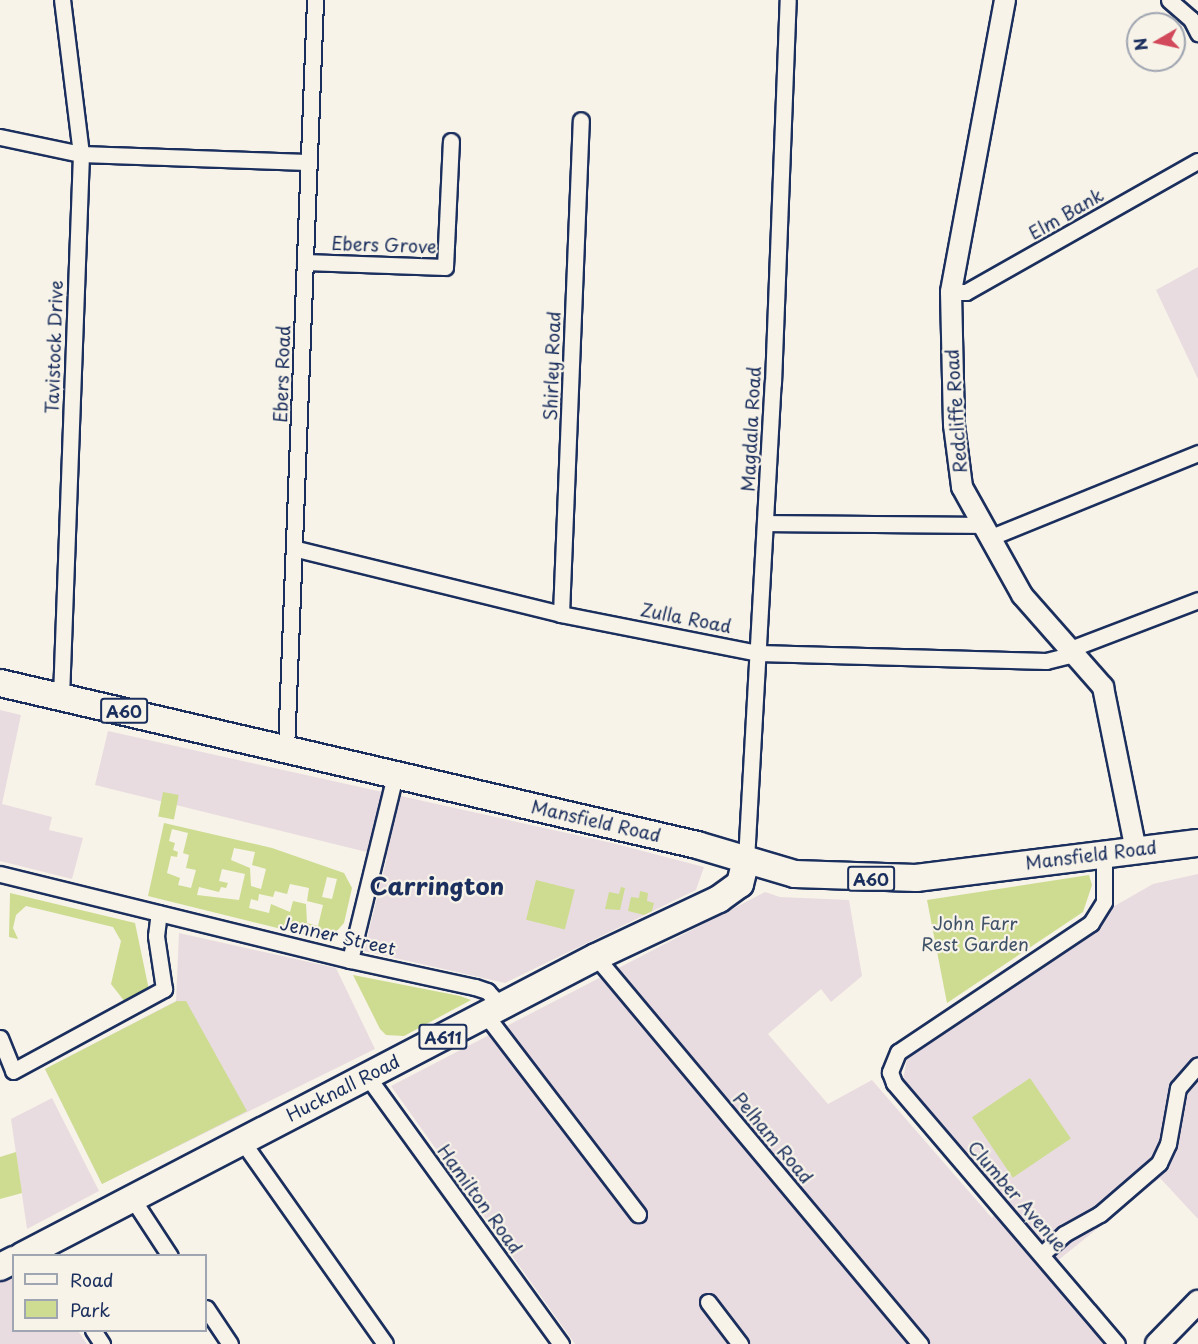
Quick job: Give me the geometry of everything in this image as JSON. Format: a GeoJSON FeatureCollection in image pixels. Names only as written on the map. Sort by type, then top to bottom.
{"type":"FeatureCollection","features":[{"type":"Feature","properties":{"kind":"main road","name":"Mansfield Road"},"geometry":{"type":"LineString","coordinates":[[0,683],[709,848],[743,872],[787,872],[841,878],[916,878],[1104,852],[1198,843]]}},
{"type":"Feature","properties":{"kind":"main road","name":"Hucknall Road"},"geometry":{"type":"LineString","coordinates":[[34,1253],[132,1198],[596,957],[698,907],[719,878],[743,872]]}},
{"type":"Feature","properties":{"kind":"main road"},"geometry":{"type":"LineString","coordinates":[[1163,1342],[1198,1302]]}},
{"type":"Feature","properties":{"kind":"street","name":"Tavistock Drive"},"geometry":{"type":"LineString","coordinates":[[61,697],[81,154],[62,0]]}},
{"type":"Feature","properties":{"kind":"street","name":"Ebers Road"},"geometry":{"type":"LineString","coordinates":[[286,749],[297,549],[307,162],[315,0]]}},
{"type":"Feature","properties":{"kind":"street","name":"Magdala Road"},"geometry":{"type":"LineString","coordinates":[[743,872],[766,523],[788,0]]}},
{"type":"Feature","properties":{"kind":"street","name":"Redcliffe Road"},"geometry":{"type":"LineString","coordinates":[[1005,0],[951,292],[951,372],[962,487],[1022,596],[1098,679],[1106,697],[1136,850]]}},
{"type":"Feature","properties":{"kind":"street"},"geometry":{"type":"LineString","coordinates":[[1169,0],[1191,19],[1198,33]]}},
{"type":"Feature","properties":{"kind":"street","name":"Shirley Road"},"geometry":{"type":"LineString","coordinates":[[561,614],[581,120]]}},
{"type":"Feature","properties":{"kind":"street"},"geometry":{"type":"LineString","coordinates":[[0,136],[81,154],[307,162]]}},
{"type":"Feature","properties":{"kind":"street","name":"Ebers Grove"},"geometry":{"type":"LineString","coordinates":[[305,262],[445,267],[451,141]]}},
{"type":"Feature","properties":{"kind":"street","name":"Elm Bank"},"geometry":{"type":"LineString","coordinates":[[951,292],[966,292],[1198,161]]}},
{"type":"Feature","properties":{"kind":"street"},"geometry":{"type":"LineString","coordinates":[[766,523],[986,532],[1198,453]]}},
{"type":"Feature","properties":{"kind":"street","name":"Zulla Road"},"geometry":{"type":"LineString","coordinates":[[297,549],[561,614],[758,652],[1046,661],[1198,600]]}},
{"type":"Feature","properties":{"kind":"street"},"geometry":{"type":"LineString","coordinates":[[351,960],[395,775]]}},
{"type":"Feature","properties":{"kind":"street","name":"Clumber Avenue"},"geometry":{"type":"LineString","coordinates":[[1104,852],[1104,902],[1091,923],[898,1052],[890,1072],[894,1083],[1117,1344]]}},
{"type":"Feature","properties":{"kind":"street","name":"Jenner Street"},"geometry":{"type":"LineString","coordinates":[[0,874],[487,991],[493,1010],[638,1214]]}},
{"type":"Feature","properties":{"kind":"street"},"geometry":{"type":"LineString","coordinates":[[0,1038],[13,1071],[164,989],[156,936],[159,913]]}},
{"type":"Feature","properties":{"kind":"street","name":"Pelham Road"},"geometry":{"type":"LineString","coordinates":[[596,957],[920,1344]]}},
{"type":"Feature","properties":{"kind":"street"},"geometry":{"type":"LineString","coordinates":[[1041,1254],[1064,1234],[1100,1214],[1159,1163],[1168,1144],[1175,1096],[1198,1065]]}},
{"type":"Feature","properties":{"kind":"street","name":"Hamilton Road"},"geometry":{"type":"LineString","coordinates":[[367,1076],[561,1344]]}},
{"type":"Feature","properties":{"kind":"street"},"geometry":{"type":"LineString","coordinates":[[242,1141],[385,1344]]}},
{"type":"Feature","properties":{"kind":"street"},"geometry":{"type":"LineString","coordinates":[[132,1198],[169,1254]]}},
{"type":"Feature","properties":{"kind":"street"},"geometry":{"type":"LineString","coordinates":[[708,1302],[740,1344]]}},
{"type":"Feature","properties":{"kind":"street"},"geometry":{"type":"LineString","coordinates":[[207,1310],[230,1344]]}},
{"type":"Feature","properties":{"kind":"shaded area"},"geometry":{"type":"Polygon","coordinates":[[[1198,267],[1198,379],[1156,290],[1198,267]]]}},
{"type":"Feature","properties":{"kind":"shaded area"},"geometry":{"type":"Polygon","coordinates":[[[0,710],[21,715],[2,804],[52,817],[49,830],[83,838],[72,879],[0,861],[0,710]]]}},
{"type":"Feature","properties":{"kind":"shaded area"},"geometry":{"type":"Polygon","coordinates":[[[108,731],[612,843],[704,867],[696,890],[505,983],[364,951],[387,857],[95,785],[108,731]]]}},
{"type":"Feature","properties":{"kind":"shaded area"},"geometry":{"type":"Polygon","coordinates":[[[1198,874],[1198,1219],[1160,1178],[1056,1262],[1128,1344],[575,1344],[391,1086],[765,892],[780,897],[849,900],[862,976],[831,1002],[821,989],[768,1034],[828,1104],[872,1080],[992,1218],[1005,1200],[903,1079],[907,1059],[1088,936],[1111,908],[1153,884],[1198,874]]]}},
{"type":"Feature","properties":{"kind":"shaded area"},"geometry":{"type":"Polygon","coordinates":[[[179,933],[336,968],[375,1049],[102,1184],[45,1069],[176,1001],[179,933]]]}},
{"type":"Feature","properties":{"kind":"shaded area"},"geometry":{"type":"Polygon","coordinates":[[[52,1098],[99,1191],[27,1229],[11,1119],[52,1098]]]}},
{"type":"Feature","properties":{"kind":"shaded area"},"geometry":{"type":"Polygon","coordinates":[[[12,1276],[12,1332],[79,1332],[87,1344],[0,1344],[0,1282],[12,1276]]]}},
{"type":"Feature","properties":{"kind":"green space"},"geometry":{"type":"Polygon","coordinates":[[[163,792],[179,795],[174,820],[158,817],[163,792]]]}},
{"type":"Feature","properties":{"kind":"green space"},"geometry":{"type":"Polygon","coordinates":[[[164,823],[272,848],[344,873],[352,888],[344,923],[334,934],[306,935],[148,896],[164,823]],[[172,829],[169,841],[175,843],[173,850],[178,852],[177,857],[171,856],[167,873],[180,878],[178,885],[191,888],[196,870],[186,868],[189,855],[183,853],[188,833],[172,829]],[[234,848],[231,860],[250,868],[251,886],[261,889],[266,869],[252,865],[255,852],[234,848]],[[222,869],[219,881],[228,883],[226,888],[221,887],[219,892],[199,887],[197,895],[239,900],[245,874],[222,869]],[[327,877],[322,897],[332,899],[337,879],[327,877]],[[290,884],[287,894],[275,891],[273,897],[259,894],[258,901],[251,899],[249,908],[269,913],[271,904],[290,912],[293,901],[306,904],[307,923],[318,926],[323,905],[307,901],[309,888],[290,884]]]}},
{"type":"Feature","properties":{"kind":"green space","name":"John Farr Rest Garden"},"geometry":{"type":"Polygon","coordinates":[[[1089,875],[1092,885],[1083,912],[947,1003],[927,900],[1089,875]]]}},
{"type":"Feature","properties":{"kind":"green space"},"geometry":{"type":"Polygon","coordinates":[[[536,880],[575,890],[565,929],[526,920],[536,880]]]}},
{"type":"Feature","properties":{"kind":"green space"},"geometry":{"type":"Polygon","coordinates":[[[621,887],[625,888],[620,910],[605,909],[609,892],[619,894],[621,887]]]}},
{"type":"Feature","properties":{"kind":"green space"},"geometry":{"type":"Polygon","coordinates":[[[640,891],[648,893],[647,901],[654,903],[652,911],[644,915],[628,911],[631,897],[639,898],[640,891]]]}},
{"type":"Feature","properties":{"kind":"green space"},"geometry":{"type":"Polygon","coordinates":[[[10,893],[135,923],[149,990],[125,1002],[111,984],[121,941],[113,927],[26,906],[16,915],[13,928],[18,939],[9,937],[10,893]]]}},
{"type":"Feature","properties":{"kind":"green space"},"geometry":{"type":"Polygon","coordinates":[[[353,975],[471,1000],[404,1036],[386,1035],[380,1029],[353,975]]]}},
{"type":"Feature","properties":{"kind":"green space"},"geometry":{"type":"Polygon","coordinates":[[[177,1001],[186,1001],[247,1111],[102,1184],[45,1069],[177,1001]]]}},
{"type":"Feature","properties":{"kind":"green space"},"geometry":{"type":"Polygon","coordinates":[[[1030,1078],[1071,1139],[1013,1178],[972,1117],[1030,1078]]]}},
{"type":"Feature","properties":{"kind":"green space"},"geometry":{"type":"Polygon","coordinates":[[[16,1152],[22,1193],[0,1199],[0,1157],[16,1152]]]}},
{"type":"Feature","properties":{"kind":"district","name":"Carrington"},"geometry":{"type":"Point","coordinates":[437,886]}}]}
